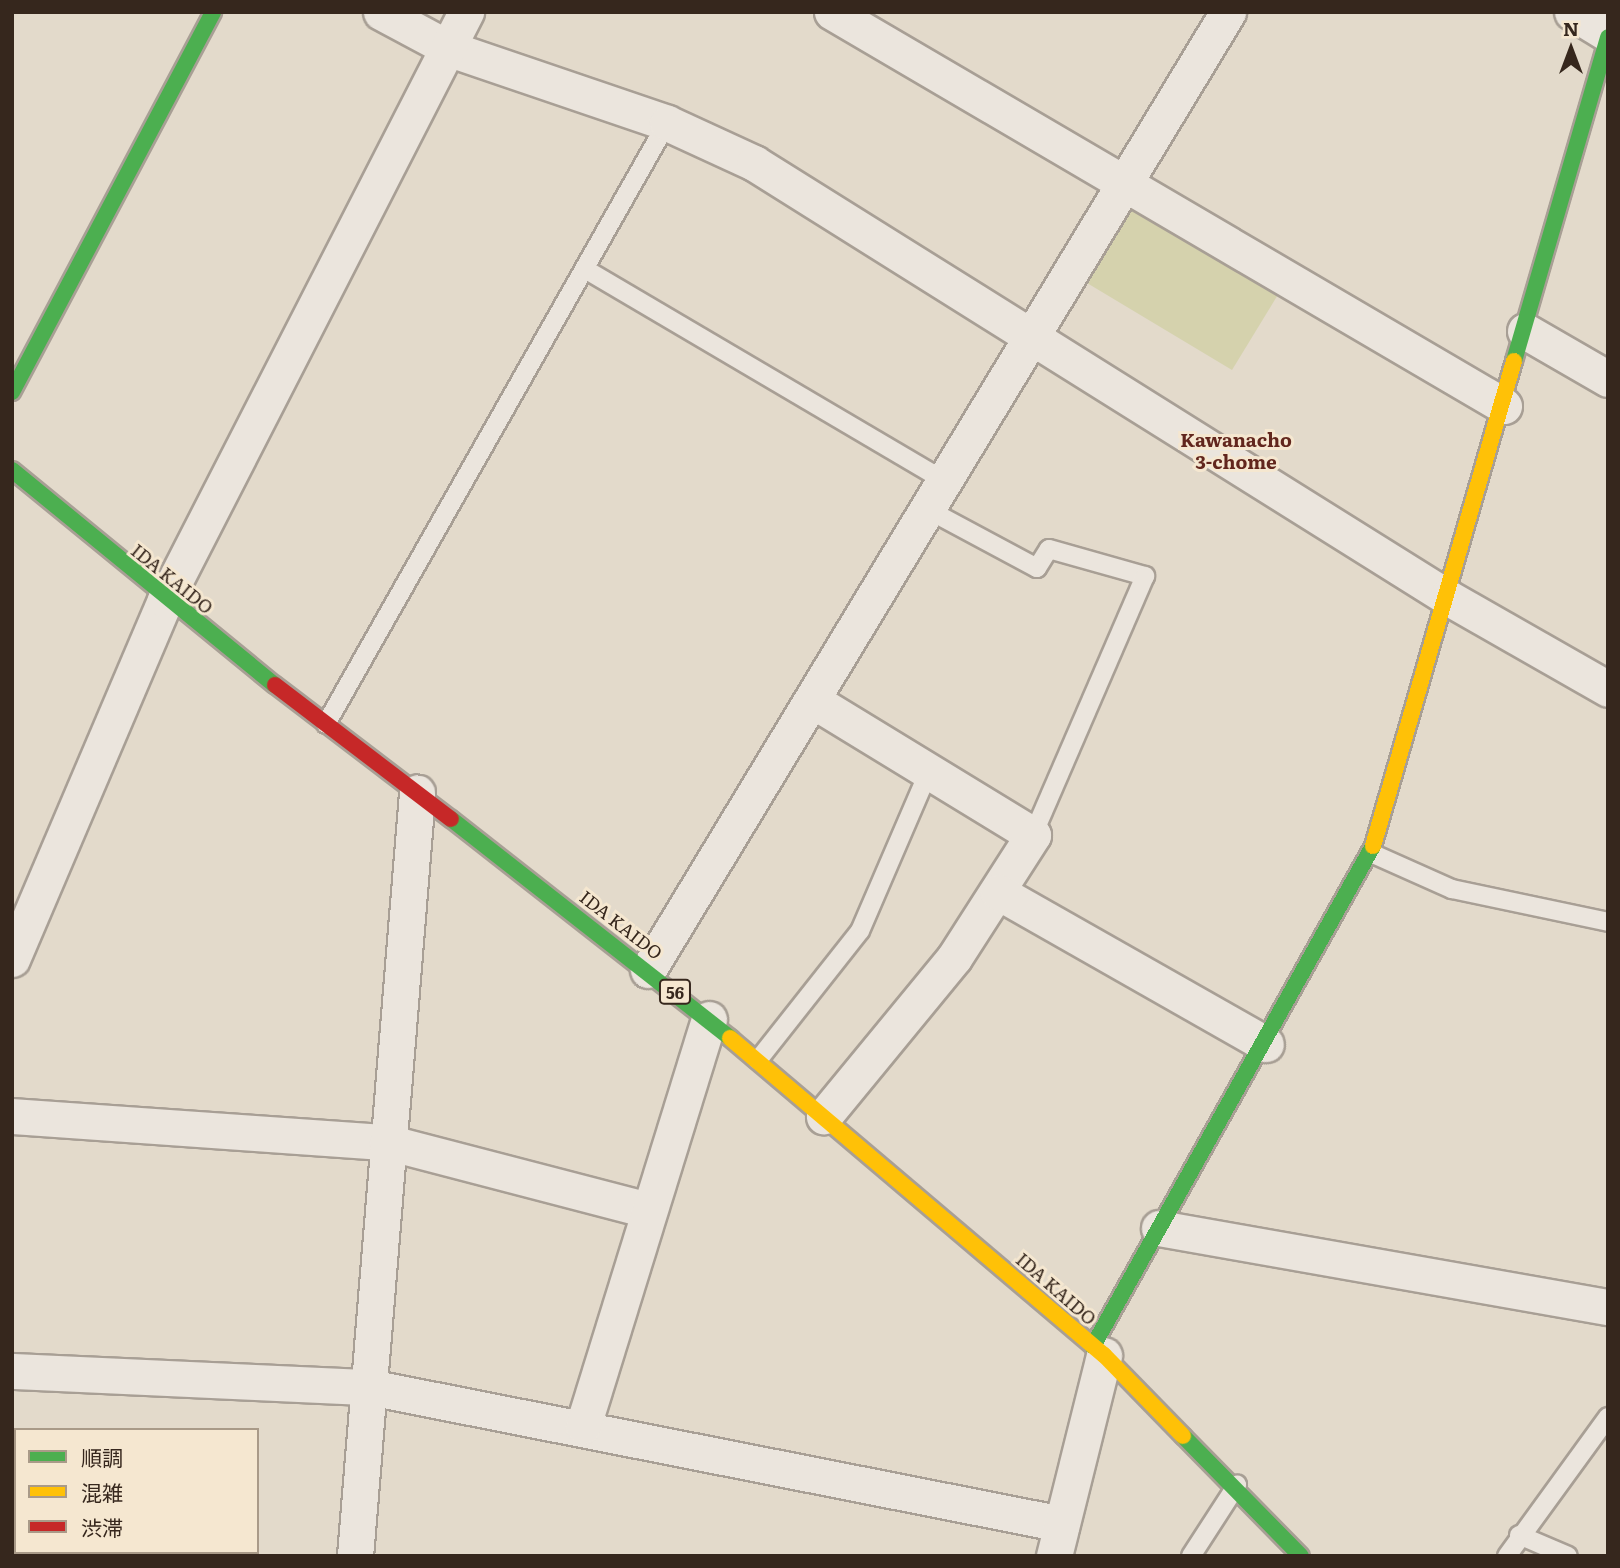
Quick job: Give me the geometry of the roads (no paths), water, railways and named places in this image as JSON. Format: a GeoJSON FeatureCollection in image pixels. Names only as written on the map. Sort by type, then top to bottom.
{"type":"FeatureCollection","features":[{"type":"Feature","properties":{"kind":"street"},"geometry":{"type":"LineString","coordinates":[[12,392],[213,12]]}},
{"type":"Feature","properties":{"kind":"street"},"geometry":{"type":"LineString","coordinates":[[381,12],[450,49],[667,123],[754,163],[1032,340],[1447,597],[1608,689]]}},
{"type":"Feature","properties":{"kind":"street"},"geometry":{"type":"LineString","coordinates":[[12,959],[165,600],[450,49],[466,12]]}},
{"type":"Feature","properties":{"kind":"street"},"geometry":{"type":"LineString","coordinates":[[832,12],[1127,180],[1504,406]]}},
{"type":"Feature","properties":{"kind":"street"},"geometry":{"type":"LineString","coordinates":[[648,970],[934,494],[1032,340],[1228,12]]}},
{"type":"Feature","properties":{"kind":"street"},"geometry":{"type":"LineString","coordinates":[[12,1371],[369,1387],[583,1426],[1058,1540],[1099,1351],[1159,1228],[1266,1044],[1371,853],[1504,406],[1608,36],[1572,12]]}},
{"type":"Feature","properties":{"kind":"street"},"geometry":{"type":"LineString","coordinates":[[1525,331],[1608,379]]}},
{"type":"Feature","properties":{"kind":"street","name":"IDA KAIDO"},"geometry":{"type":"LineString","coordinates":[[12,470],[165,600],[648,970],[758,1060],[1099,1351],[1237,1485],[1300,1556]]}},
{"type":"Feature","properties":{"kind":"street"},"geometry":{"type":"LineString","coordinates":[[812,700],[1033,835],[954,958],[824,1116]]}},
{"type":"Feature","properties":{"kind":"street"},"geometry":{"type":"LineString","coordinates":[[355,1556],[417,793]]}},
{"type":"Feature","properties":{"kind":"street"},"geometry":{"type":"LineString","coordinates":[[998,892],[1266,1044]]}},
{"type":"Feature","properties":{"kind":"street"},"geometry":{"type":"LineString","coordinates":[[583,1426],[645,1209],[709,1019]]}},
{"type":"Feature","properties":{"kind":"street"},"geometry":{"type":"LineString","coordinates":[[12,1116],[387,1142],[645,1209]]}},
{"type":"Feature","properties":{"kind":"street"},"geometry":{"type":"LineString","coordinates":[[1159,1228],[1608,1307]]}},
{"type":"Feature","properties":{"kind":"lane"},"geometry":{"type":"LineString","coordinates":[[326,724],[667,123]]}},
{"type":"Feature","properties":{"kind":"lane"},"geometry":{"type":"LineString","coordinates":[[585,269],[934,494],[1037,568],[1049,549],[1145,576],[1033,835]]}},
{"type":"Feature","properties":{"kind":"lane"},"geometry":{"type":"LineString","coordinates":[[758,1060],[860,931],[929,771]]}},
{"type":"Feature","properties":{"kind":"lane"},"geometry":{"type":"LineString","coordinates":[[1371,853],[1452,889],[1608,922]]}},
{"type":"Feature","properties":{"kind":"lane"},"geometry":{"type":"LineString","coordinates":[[1507,1556],[1519,1535],[1608,1417]]}},
{"type":"Feature","properties":{"kind":"lane"},"geometry":{"type":"LineString","coordinates":[[1191,1556],[1237,1485]]}},
{"type":"Feature","properties":{"kind":"lane"},"geometry":{"type":"LineString","coordinates":[[1519,1535],[1568,1556]]}},
{"type":"Feature","properties":{"kind":"district","name":"Kawanacho 3-chome"},"geometry":{"type":"Point","coordinates":[1236,451]}}]}
